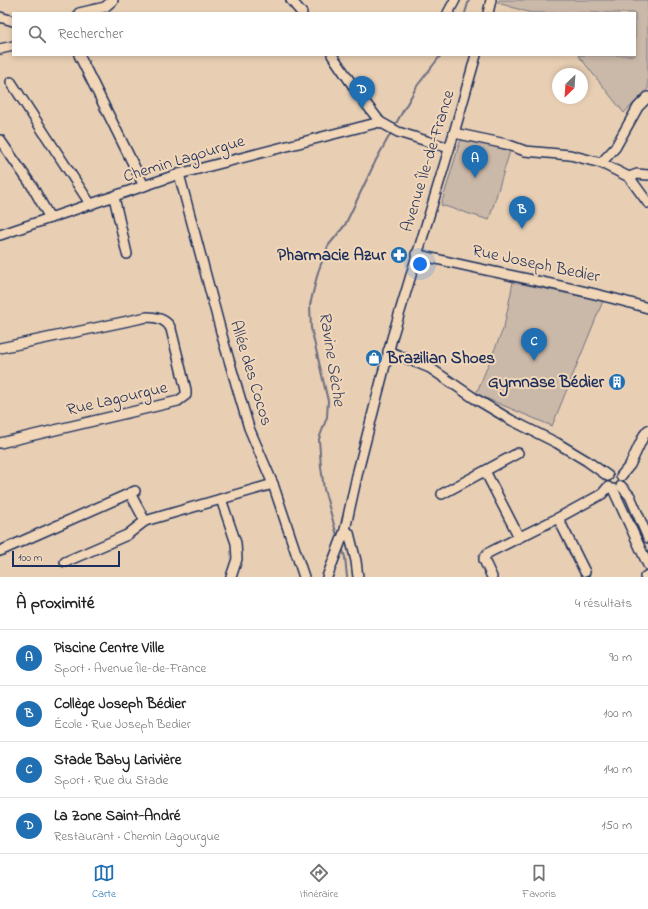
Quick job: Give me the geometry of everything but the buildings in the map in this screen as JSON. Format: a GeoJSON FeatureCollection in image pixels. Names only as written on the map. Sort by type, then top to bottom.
{"type":"FeatureCollection","features":[{"type":"Feature","properties":{"kind":"street"},"geometry":{"type":"LineString","coordinates":[[83,12],[104,7],[113,0]]}},
{"type":"Feature","properties":{"kind":"street"},"geometry":{"type":"LineString","coordinates":[[291,0],[301,12]]}},
{"type":"Feature","properties":{"kind":"street"},"geometry":{"type":"LineString","coordinates":[[449,12],[456,0]]}},
{"type":"Feature","properties":{"kind":"street"},"geometry":{"type":"LineString","coordinates":[[488,12],[492,0]]}},
{"type":"Feature","properties":{"kind":"street"},"geometry":{"type":"LineString","coordinates":[[0,17],[12,21]]}},
{"type":"Feature","properties":{"kind":"street"},"geometry":{"type":"LineString","coordinates":[[0,49],[12,46]]}},
{"type":"Feature","properties":{"kind":"street"},"geometry":{"type":"LineString","coordinates":[[79,56],[144,186]]}},
{"type":"Feature","properties":{"kind":"street"},"geometry":{"type":"LineString","coordinates":[[333,56],[358,93],[383,124],[398,132],[449,148]]}},
{"type":"Feature","properties":{"kind":"street","name":"Avenue Île-de-France"},"geometry":{"type":"LineString","coordinates":[[328,577],[345,530],[388,351],[476,56]]}},
{"type":"Feature","properties":{"kind":"street"},"geometry":{"type":"LineString","coordinates":[[11,82],[91,205]]}},
{"type":"Feature","properties":{"kind":"street"},"geometry":{"type":"LineString","coordinates":[[601,163],[615,148],[638,107],[648,97]]}},
{"type":"Feature","properties":{"kind":"street","name":"Chemin Lagourgue"},"geometry":{"type":"LineString","coordinates":[[0,235],[179,174],[383,124]]}},
{"type":"Feature","properties":{"kind":"street"},"geometry":{"type":"LineString","coordinates":[[454,133],[506,144],[525,151],[570,155],[601,163],[629,177],[648,203]]}},
{"type":"Feature","properties":{"kind":"street"},"geometry":{"type":"LineString","coordinates":[[0,140],[32,186],[50,218]]}},
{"type":"Feature","properties":{"kind":"street","name":"Allée des Cocos"},"geometry":{"type":"LineString","coordinates":[[179,174],[224,343],[250,428],[274,484],[304,577]]}},
{"type":"Feature","properties":{"kind":"street"},"geometry":{"type":"LineString","coordinates":[[629,177],[637,174],[648,175]]}},
{"type":"Feature","properties":{"kind":"street"},"geometry":{"type":"LineString","coordinates":[[114,197],[127,254]]}},
{"type":"Feature","properties":{"kind":"street","name":"Rue Joseph Bedier"},"geometry":{"type":"LineString","coordinates":[[416,254],[490,272],[613,297],[648,308]]}},
{"type":"Feature","properties":{"kind":"street","name":"Rue Lagourgue"},"geometry":{"type":"LineString","coordinates":[[0,348],[147,317],[158,318],[164,320],[171,329],[186,390],[186,395],[178,401],[0,443]]}},
{"type":"Feature","properties":{"kind":"street"},"geometry":{"type":"LineString","coordinates":[[388,351],[430,368],[505,416],[558,443],[608,476]]}},
{"type":"Feature","properties":{"kind":"street"},"geometry":{"type":"LineString","coordinates":[[621,476],[630,465],[644,435],[648,430]]}},
{"type":"Feature","properties":{"kind":"street"},"geometry":{"type":"LineString","coordinates":[[442,494],[518,453]]}},
{"type":"Feature","properties":{"kind":"street"},"geometry":{"type":"LineString","coordinates":[[485,471],[519,537]]}},
{"type":"Feature","properties":{"kind":"street"},"geometry":{"type":"LineString","coordinates":[[621,476],[614,473],[608,476],[606,482],[630,496],[648,538]]}},
{"type":"Feature","properties":{"kind":"street"},"geometry":{"type":"LineString","coordinates":[[492,577],[484,560],[486,555],[614,488],[623,481],[621,476]]}},
{"type":"Feature","properties":{"kind":"street"},"geometry":{"type":"LineString","coordinates":[[65,562],[127,535],[145,521],[274,484]]}},
{"type":"Feature","properties":{"kind":"street"},"geometry":{"type":"LineString","coordinates":[[614,488],[648,564]]}},
{"type":"Feature","properties":{"kind":"street"},"geometry":{"type":"LineString","coordinates":[[0,552],[133,492],[145,521]]}},
{"type":"Feature","properties":{"kind":"street"},"geometry":{"type":"LineString","coordinates":[[221,499],[236,543],[237,559],[231,577]]}},
{"type":"Feature","properties":{"kind":"street"},"geometry":{"type":"LineString","coordinates":[[558,518],[585,572]]}},
{"type":"Feature","properties":{"kind":"street"},"geometry":{"type":"LineString","coordinates":[[345,530],[349,533],[356,561],[358,577]]}},
{"type":"Feature","properties":{"kind":"shaded area"},"geometry":{"type":"Polygon","coordinates":[[[499,0],[648,0],[648,89],[624,113],[579,56],[636,56],[636,12],[528,12],[498,3],[499,0]]]}},
{"type":"Feature","properties":{"kind":"shaded area"},"geometry":{"type":"Polygon","coordinates":[[[462,140],[473,141],[510,151],[489,220],[441,205],[460,142],[462,140]]]}},
{"type":"Feature","properties":{"kind":"shaded area"},"geometry":{"type":"Polygon","coordinates":[[[513,282],[603,301],[552,426],[476,394],[504,327],[513,282]]]}},
{"type":"Feature","properties":{"kind":"waterway","name":"Ravine Sèche"},"geometry":{"type":"LineString","coordinates":[[465,12],[469,0]]}},
{"type":"Feature","properties":{"kind":"waterway","name":"Ravine Sèche"},"geometry":{"type":"LineString","coordinates":[[394,127],[417,86],[440,56]]}},
{"type":"Feature","properties":{"kind":"waterway","name":"Ravine Sèche"},"geometry":{"type":"LineString","coordinates":[[338,539],[324,489],[321,467],[319,439],[327,417],[328,401],[311,328],[310,305],[318,272],[328,246],[345,225],[376,160],[392,131]]}},
{"type":"Feature","properties":{"kind":"waterway","name":"Ravine Sèche"},"geometry":{"type":"LineString","coordinates":[[342,548],[345,557],[347,577]]}},
{"type":"Feature","properties":{"kind":"place","name":"La Zone Saint-André"},"geometry":{"type":"Point","coordinates":[362,109]}},
{"type":"Feature","properties":{"kind":"place","name":"Piscine Centre Ville"},"geometry":{"type":"Point","coordinates":[475,178]}},
{"type":"Feature","properties":{"kind":"place","name":"Collège Joseph Bédier"},"geometry":{"type":"Point","coordinates":[522,229]}},
{"type":"Feature","properties":{"kind":"place","name":"Pharmacie Azur"},"geometry":{"type":"Point","coordinates":[399,255]}},
{"type":"Feature","properties":{"kind":"place","name":"Brazilian Shoes"},"geometry":{"type":"Point","coordinates":[374,358]}},
{"type":"Feature","properties":{"kind":"place","name":"Stade Baby Larivière"},"geometry":{"type":"Point","coordinates":[534,361]}},
{"type":"Feature","properties":{"kind":"place","name":"Gymnase Bédier"},"geometry":{"type":"Point","coordinates":[617,382]}}]}
